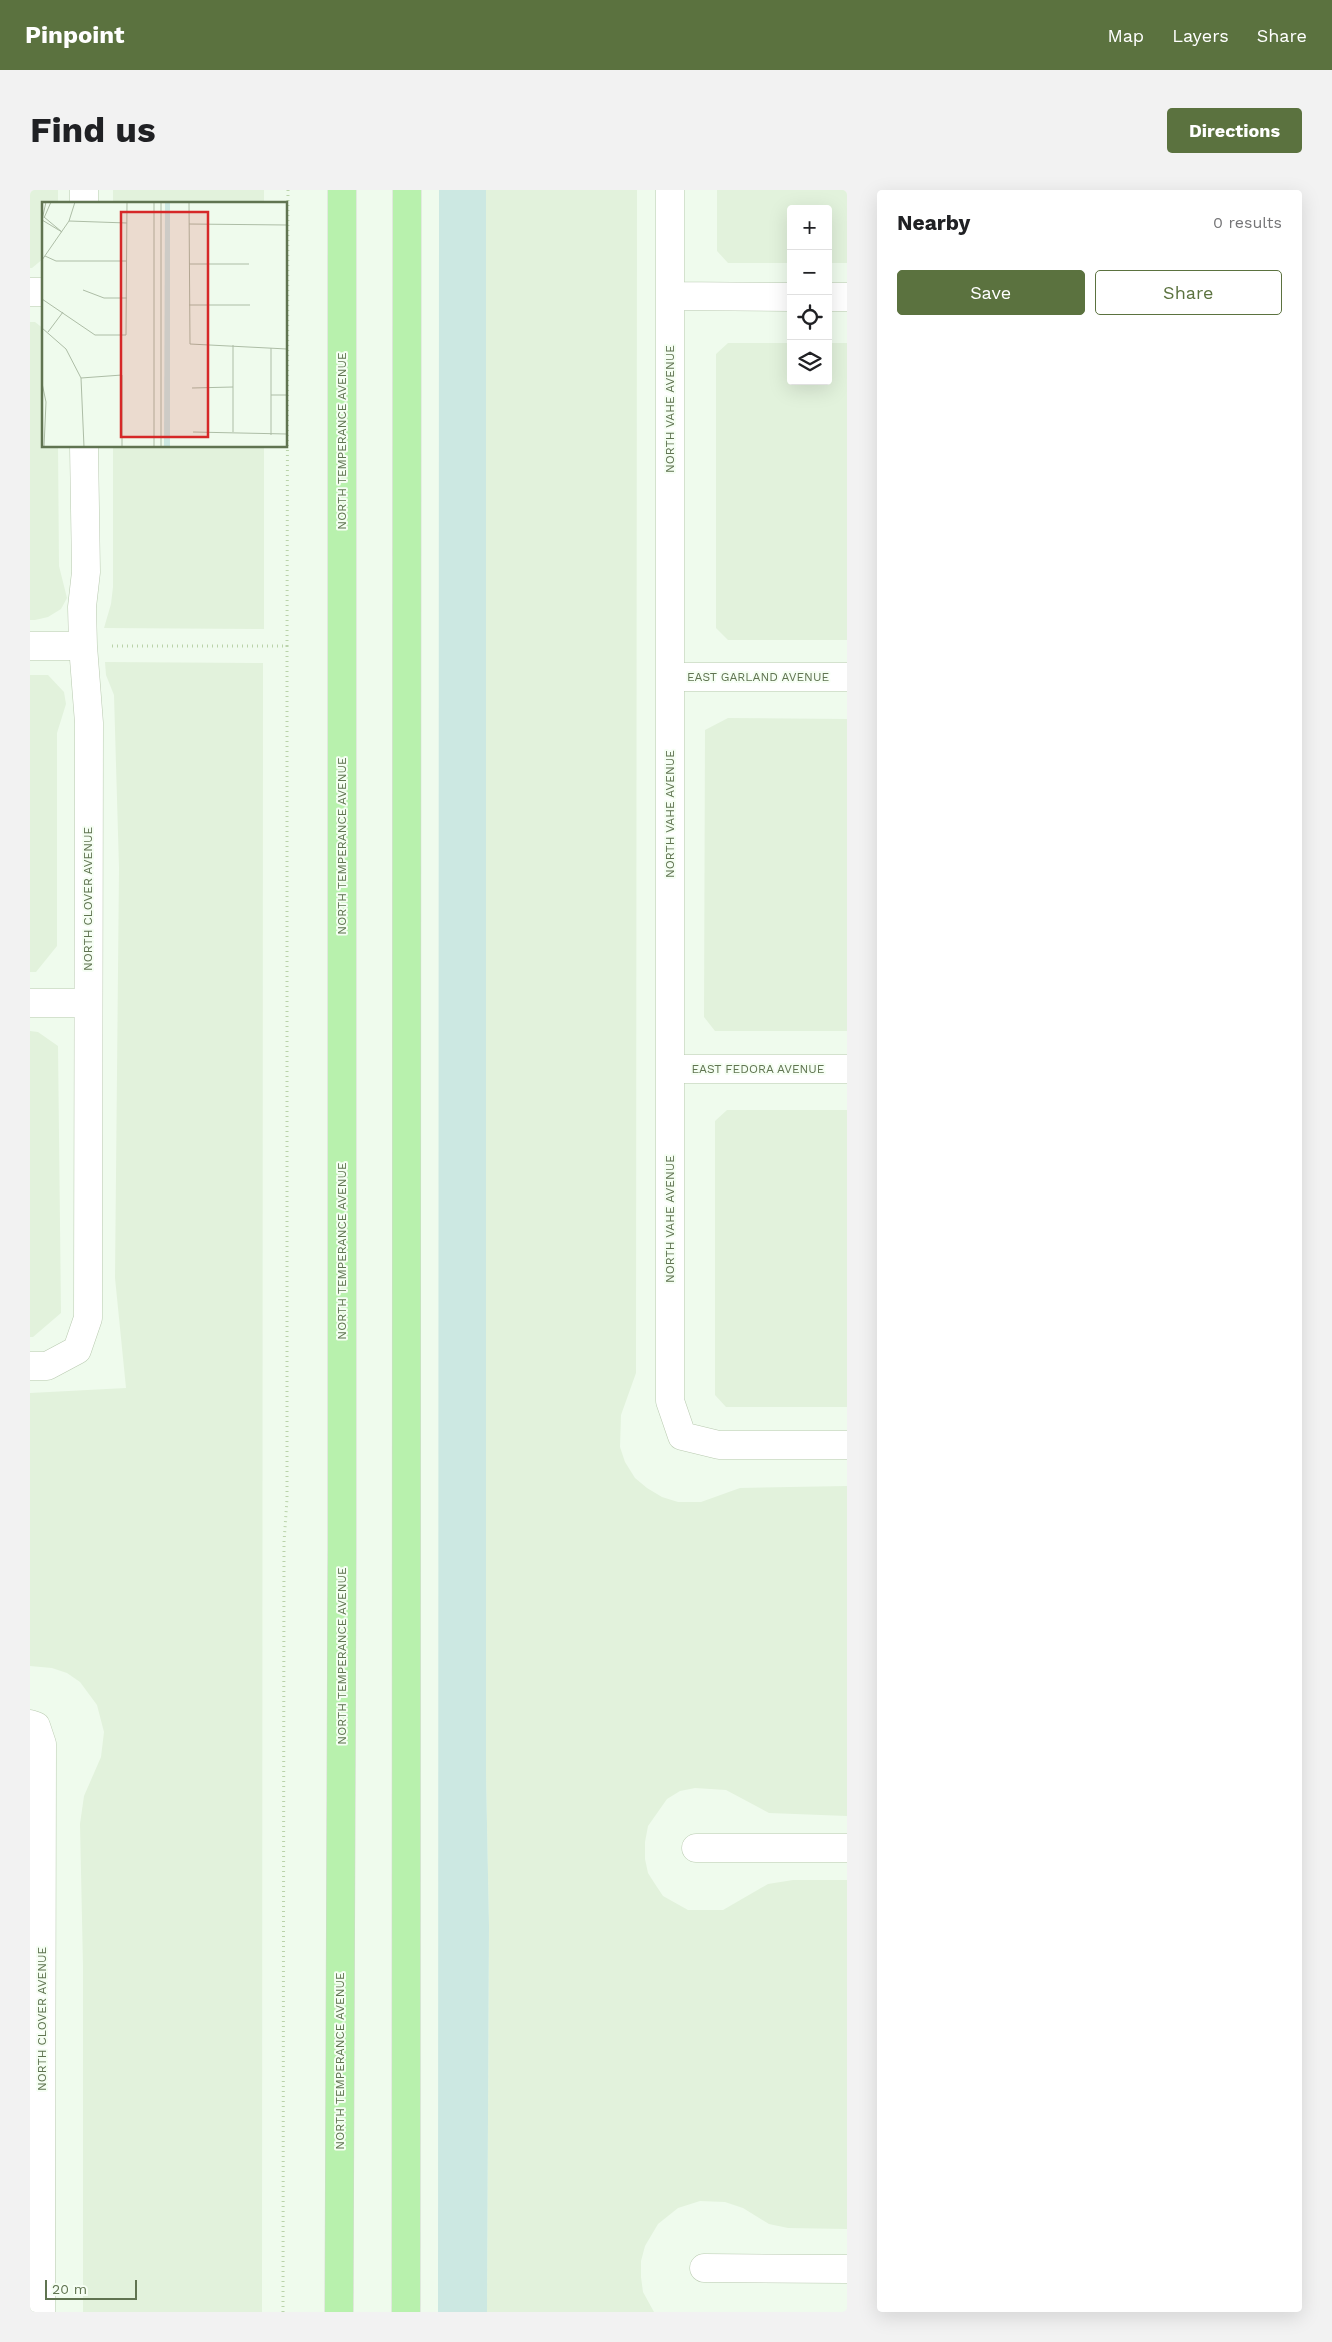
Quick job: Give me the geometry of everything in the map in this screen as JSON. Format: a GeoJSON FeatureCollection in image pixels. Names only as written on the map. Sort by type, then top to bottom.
{"type":"FeatureCollection","features":[{"type":"Feature","properties":{"kind":"main road","name":"NORTH TEMPERANCE AVENUE"},"geometry":{"type":"LineString","coordinates":[[339,2312],[342,1548],[342,190]]}},
{"type":"Feature","properties":{"kind":"main road"},"geometry":{"type":"LineString","coordinates":[[406,2312],[407,190]]}},
{"type":"Feature","properties":{"kind":"street","name":"NORTH VAHE AVENUE"},"geometry":{"type":"LineString","coordinates":[[670,190],[670,1401],[682,1436],[719,1445],[847,1445]]}},
{"type":"Feature","properties":{"kind":"street"},"geometry":{"type":"LineString","coordinates":[[670,296],[787,297]]}},
{"type":"Feature","properties":{"kind":"street"},"geometry":{"type":"LineString","coordinates":[[832,297],[847,297]]}},
{"type":"Feature","properties":{"kind":"street","name":"NORTH CLOVER AVENUE"},"geometry":{"type":"LineString","coordinates":[[30,1366],[47,1366],[77,1350],[88,1318],[89,723],[94,646],[82,607],[86,572],[84,448]]}},
{"type":"Feature","properties":{"kind":"street"},"geometry":{"type":"LineString","coordinates":[[30,646],[94,646]]}},
{"type":"Feature","properties":{"kind":"street","name":"EAST GARLAND AVENUE"},"geometry":{"type":"LineString","coordinates":[[670,677],[847,677]]}},
{"type":"Feature","properties":{"kind":"street"},"geometry":{"type":"LineString","coordinates":[[30,1003],[88,1003]]}},
{"type":"Feature","properties":{"kind":"street","name":"EAST FEDORA AVENUE"},"geometry":{"type":"LineString","coordinates":[[670,1069],[847,1069]]}},
{"type":"Feature","properties":{"kind":"street","name":"NORTH CLOVER AVENUE"},"geometry":{"type":"LineString","coordinates":[[33,1725],[42,1744],[40,2312]]}},
{"type":"Feature","properties":{"kind":"street"},"geometry":{"type":"LineString","coordinates":[[696,1848],[847,1848]]}},
{"type":"Feature","properties":{"kind":"street"},"geometry":{"type":"LineString","coordinates":[[704,2268],[847,2269]]}},
{"type":"Feature","properties":{"kind":"path"},"geometry":{"type":"LineString","coordinates":[[283,2312],[284,1542],[287,1499],[287,448]]}},
{"type":"Feature","properties":{"kind":"path"},"geometry":{"type":"LineString","coordinates":[[94,646],[287,646]]}},
{"type":"Feature","properties":{"kind":"shaded area"},"geometry":{"type":"Polygon","coordinates":[[[30,190],[58,190],[58,202],[42,202],[42,260],[30,268],[30,190]]]}},
{"type":"Feature","properties":{"kind":"shaded area"},"geometry":{"type":"Polygon","coordinates":[[[113,190],[264,190],[264,202],[113,202],[113,190]]]}},
{"type":"Feature","properties":{"kind":"shaded area"},"geometry":{"type":"Polygon","coordinates":[[[439,190],[486,190],[486,1773],[489,1925],[487,2312],[438,2312],[439,190]]]}},
{"type":"Feature","properties":{"kind":"shaded area"},"geometry":{"type":"Polygon","coordinates":[[[486,190],[637,190],[636,1373],[621,1415],[620,1447],[625,1462],[635,1478],[662,1497],[678,1502],[701,1502],[740,1488],[847,1486],[847,1816],[769,1813],[726,1790],[695,1788],[680,1791],[667,1799],[648,1826],[645,1842],[645,1859],[648,1873],[663,1896],[688,1910],[723,1910],[768,1884],[793,1880],[847,1880],[847,2229],[788,2228],[769,2224],[743,2208],[725,2202],[700,2201],[678,2208],[658,2224],[645,2246],[641,2261],[643,2292],[654,2312],[487,2312],[489,1925],[486,1773],[486,190]]]}},
{"type":"Feature","properties":{"kind":"shaded area"},"geometry":{"type":"Polygon","coordinates":[[[717,190],[847,190],[847,263],[832,263],[832,205],[787,205],[787,263],[728,263],[717,251],[717,190]]]}},
{"type":"Feature","properties":{"kind":"shaded area"},"geometry":{"type":"Polygon","coordinates":[[[30,322],[35,322],[42,327],[42,448],[58,448],[59,566],[67,598],[61,609],[48,617],[30,620],[30,322]]]}},
{"type":"Feature","properties":{"kind":"shaded area"},"geometry":{"type":"Polygon","coordinates":[[[728,343],[787,343],[787,385],[832,385],[832,343],[847,343],[847,640],[728,640],[716,628],[716,354],[728,343]]]}},
{"type":"Feature","properties":{"kind":"shaded area"},"geometry":{"type":"Polygon","coordinates":[[[113,448],[264,448],[264,629],[104,628],[111,604],[113,587],[113,448]]]}},
{"type":"Feature","properties":{"kind":"shaded area"},"geometry":{"type":"Polygon","coordinates":[[[105,662],[263,663],[262,2312],[83,2312],[83,1966],[80,1824],[84,1796],[101,1757],[104,1732],[97,1705],[80,1682],[67,1673],[52,1668],[30,1666],[30,1393],[126,1388],[115,1278],[119,868],[114,695],[106,675],[105,662]]]}},
{"type":"Feature","properties":{"kind":"shaded area"},"geometry":{"type":"Polygon","coordinates":[[[30,675],[48,675],[64,692],[66,704],[57,733],[57,946],[36,972],[30,972],[30,675]]]}},
{"type":"Feature","properties":{"kind":"shaded area"},"geometry":{"type":"Polygon","coordinates":[[[728,718],[847,719],[847,1031],[715,1031],[704,1017],[705,730],[728,718]]]}},
{"type":"Feature","properties":{"kind":"shaded area"},"geometry":{"type":"Polygon","coordinates":[[[30,1031],[38,1032],[58,1046],[61,1313],[33,1337],[30,1337],[30,1031]]]}},
{"type":"Feature","properties":{"kind":"shaded area"},"geometry":{"type":"Polygon","coordinates":[[[727,1110],[847,1110],[847,1407],[726,1407],[715,1395],[715,1121],[727,1110]]]}}]}
